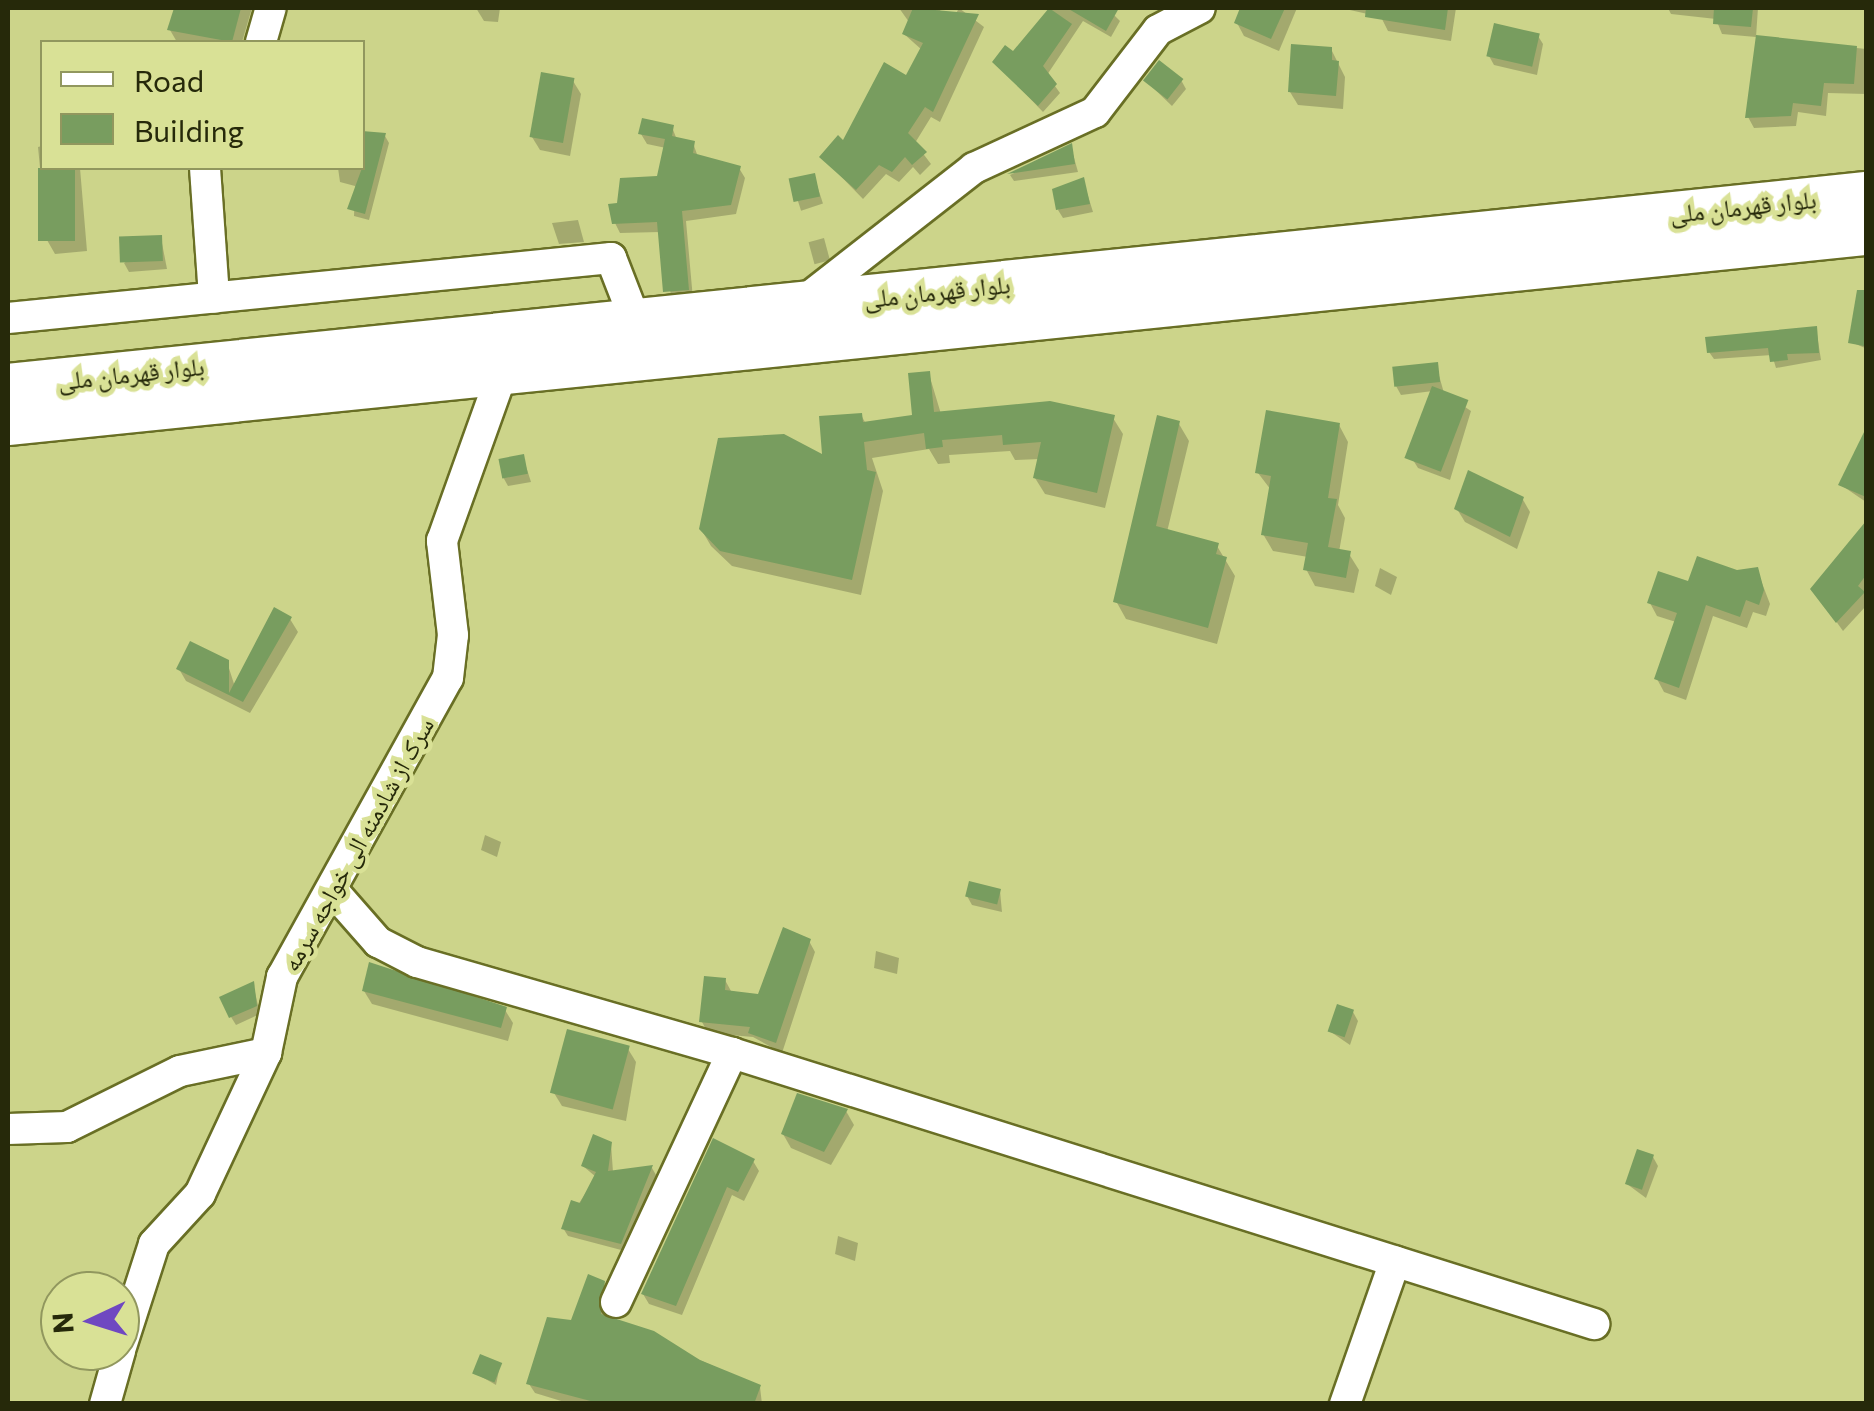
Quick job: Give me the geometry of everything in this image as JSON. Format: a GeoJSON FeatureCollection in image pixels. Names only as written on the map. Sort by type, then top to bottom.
{"type":"FeatureCollection","features":[{"type":"Feature","properties":{"kind":"highway","name":"بلوار قهرمان ملی"},"geometry":{"type":"LineString","coordinates":[[8,386],[1866,193]]}},
{"type":"Feature","properties":{"kind":"highway","name":"بلوار قهرمان ملی"},"geometry":{"type":"LineString","coordinates":[[8,424],[1866,234]]}},
{"type":"Feature","properties":{"kind":"street"},"geometry":{"type":"LineString","coordinates":[[262,40],[271,8]]}},
{"type":"Feature","properties":{"kind":"street"},"geometry":{"type":"LineString","coordinates":[[770,347],[797,306],[974,168],[1096,112],[1158,30],[1200,8]]}},
{"type":"Feature","properties":{"kind":"street"},"geometry":{"type":"LineString","coordinates":[[204,170],[214,298]]}},
{"type":"Feature","properties":{"kind":"street"},"geometry":{"type":"LineString","coordinates":[[8,318],[611,258],[634,320]]}},
{"type":"Feature","properties":{"kind":"street","name":"سرک از شادمنه الی خواجه سرمه"},"geometry":{"type":"LineString","coordinates":[[140,1288],[154,1244],[200,1194],[266,1053],[282,977],[334,892],[448,678],[453,635],[442,541],[502,374]]}},
{"type":"Feature","properties":{"kind":"street"},"geometry":{"type":"LineString","coordinates":[[334,892],[378,942],[417,962],[732,1053],[1594,1324]]}},
{"type":"Feature","properties":{"kind":"street"},"geometry":{"type":"LineString","coordinates":[[8,1129],[66,1126],[180,1072],[266,1053]]}},
{"type":"Feature","properties":{"kind":"street"},"geometry":{"type":"LineString","coordinates":[[616,1302],[732,1053]]}},
{"type":"Feature","properties":{"kind":"street"},"geometry":{"type":"LineString","coordinates":[[1345,1404],[1395,1261]]}},
{"type":"Feature","properties":{"kind":"street","name":"سرک از شادمنه الی خواجه سرمه"},"geometry":{"type":"LineString","coordinates":[[105,1404],[114,1371]]}},
{"type":"Feature","properties":{"kind":"building"},"geometry":{"type":"Polygon","coordinates":[[[174,8],[241,8],[233,40],[167,30],[174,8]]]}},
{"type":"Feature","properties":{"kind":"building"},"geometry":{"type":"Polygon","coordinates":[[[913,8],[979,14],[933,112],[925,107],[908,133],[927,152],[912,165],[905,157],[892,172],[879,165],[856,190],[819,157],[838,135],[843,140],[884,62],[906,75],[923,43],[902,34],[913,8]]]}},
{"type":"Feature","properties":{"kind":"building"},"geometry":{"type":"Polygon","coordinates":[[[1049,8],[1072,24],[1043,66],[1057,84],[1038,106],[992,62],[1005,45],[1013,51],[1049,8]]]}},
{"type":"Feature","properties":{"kind":"building"},"geometry":{"type":"Polygon","coordinates":[[[1067,8],[1119,8],[1106,31],[1067,8]]]}},
{"type":"Feature","properties":{"kind":"building"},"geometry":{"type":"Polygon","coordinates":[[[1240,8],[1285,8],[1271,39],[1234,23],[1240,8]]]}},
{"type":"Feature","properties":{"kind":"building"},"geometry":{"type":"Polygon","coordinates":[[[1366,8],[1448,8],[1445,30],[1365,17],[1366,8]]]}},
{"type":"Feature","properties":{"kind":"building"},"geometry":{"type":"Polygon","coordinates":[[[1714,8],[1753,8],[1751,27],[1713,24],[1714,8]]]}},
{"type":"Feature","properties":{"kind":"building"},"geometry":{"type":"Polygon","coordinates":[[[1494,23],[1540,34],[1532,67],[1486,56],[1494,23]]]}},
{"type":"Feature","properties":{"kind":"building"},"geometry":{"type":"Polygon","coordinates":[[[1756,35],[1857,46],[1854,84],[1824,83],[1821,106],[1793,103],[1791,116],[1745,118],[1756,35]]]}},
{"type":"Feature","properties":{"kind":"building"},"geometry":{"type":"Polygon","coordinates":[[[1291,44],[1332,47],[1332,60],[1339,61],[1336,96],[1288,92],[1291,44]]]}},
{"type":"Feature","properties":{"kind":"building"},"geometry":{"type":"Polygon","coordinates":[[[1159,60],[1183,79],[1167,100],[1143,80],[1159,60]]]}},
{"type":"Feature","properties":{"kind":"building"},"geometry":{"type":"Polygon","coordinates":[[[541,72],[574,78],[563,143],[530,137],[541,72]]]}},
{"type":"Feature","properties":{"kind":"building"},"geometry":{"type":"Polygon","coordinates":[[[642,118],[674,125],[672,136],[695,141],[693,153],[741,166],[731,205],[682,211],[689,290],[663,292],[657,222],[612,224],[608,204],[617,203],[620,178],[657,176],[665,139],[638,134],[642,118]]]}},
{"type":"Feature","properties":{"kind":"building"},"geometry":{"type":"Polygon","coordinates":[[[365,131],[386,133],[365,214],[347,209],[361,170],[365,170],[365,131]]]}},
{"type":"Feature","properties":{"kind":"building"},"geometry":{"type":"Polygon","coordinates":[[[1072,143],[1075,164],[1007,174],[1072,143]]]}},
{"type":"Feature","properties":{"kind":"building"},"geometry":{"type":"Polygon","coordinates":[[[38,168],[75,170],[75,241],[38,241],[38,168]]]}},
{"type":"Feature","properties":{"kind":"building"},"geometry":{"type":"Polygon","coordinates":[[[815,173],[820,196],[794,202],[789,179],[815,173]]]}},
{"type":"Feature","properties":{"kind":"building"},"geometry":{"type":"Polygon","coordinates":[[[1084,177],[1090,204],[1056,210],[1052,189],[1084,177]]]}},
{"type":"Feature","properties":{"kind":"building"},"geometry":{"type":"Polygon","coordinates":[[[162,235],[163,261],[120,262],[119,237],[162,235]]]}},
{"type":"Feature","properties":{"kind":"building"},"geometry":{"type":"Polygon","coordinates":[[[1857,290],[1866,290],[1864,346],[1848,343],[1857,290]]]}},
{"type":"Feature","properties":{"kind":"building"},"geometry":{"type":"Polygon","coordinates":[[[1817,326],[1819,353],[1787,354],[1788,360],[1770,362],[1768,348],[1707,353],[1705,337],[1817,326]]]}},
{"type":"Feature","properties":{"kind":"building"},"geometry":{"type":"Polygon","coordinates":[[[1438,362],[1440,382],[1394,387],[1392,367],[1438,362]]]}},
{"type":"Feature","properties":{"kind":"building"},"geometry":{"type":"Polygon","coordinates":[[[930,371],[934,412],[1050,401],[1115,415],[1097,493],[1033,478],[1041,442],[1003,445],[1002,435],[942,440],[943,447],[926,449],[924,433],[864,442],[867,470],[876,472],[852,580],[720,551],[699,529],[718,438],[784,434],[822,454],[819,416],[862,413],[863,422],[912,415],[908,373],[930,371]]]}},
{"type":"Feature","properties":{"kind":"building"},"geometry":{"type":"Polygon","coordinates":[[[1432,386],[1468,400],[1441,472],[1404,458],[1432,386]]]}},
{"type":"Feature","properties":{"kind":"building"},"geometry":{"type":"Polygon","coordinates":[[[1266,410],[1340,423],[1328,498],[1337,499],[1328,547],[1351,551],[1346,578],[1303,570],[1308,543],[1261,535],[1271,476],[1255,473],[1266,410]]]}},
{"type":"Feature","properties":{"kind":"building"},"geometry":{"type":"Polygon","coordinates":[[[1157,415],[1180,421],[1156,526],[1219,543],[1216,554],[1227,557],[1208,628],[1113,602],[1157,415]]]}},
{"type":"Feature","properties":{"kind":"building"},"geometry":{"type":"Polygon","coordinates":[[[1866,428],[1866,497],[1838,485],[1866,428]]]}},
{"type":"Feature","properties":{"kind":"building"},"geometry":{"type":"Polygon","coordinates":[[[524,454],[528,474],[502,479],[498,459],[524,454]]]}},
{"type":"Feature","properties":{"kind":"building"},"geometry":{"type":"Polygon","coordinates":[[[1468,470],[1524,497],[1510,537],[1454,509],[1468,470]]]}},
{"type":"Feature","properties":{"kind":"building"},"geometry":{"type":"Polygon","coordinates":[[[1866,521],[1866,575],[1858,586],[1865,592],[1836,623],[1810,589],[1866,521]]]}},
{"type":"Feature","properties":{"kind":"building"},"geometry":{"type":"Polygon","coordinates":[[[1697,556],[1737,570],[1758,567],[1764,590],[1759,605],[1746,600],[1740,617],[1706,605],[1679,688],[1654,679],[1677,613],[1647,603],[1658,571],[1688,581],[1697,556]]]}},
{"type":"Feature","properties":{"kind":"building"},"geometry":{"type":"Polygon","coordinates":[[[274,607],[292,617],[243,702],[176,669],[190,641],[229,660],[229,693],[274,607]]]}},
{"type":"Feature","properties":{"kind":"building"},"geometry":{"type":"Polygon","coordinates":[[[969,881],[1001,889],[997,905],[965,897],[969,881]]]}},
{"type":"Feature","properties":{"kind":"building"},"geometry":{"type":"Polygon","coordinates":[[[783,927],[811,939],[776,1043],[748,1033],[750,1027],[699,1022],[704,976],[726,978],[725,990],[758,994],[783,927]]]}},
{"type":"Feature","properties":{"kind":"building"},"geometry":{"type":"Polygon","coordinates":[[[369,962],[507,1007],[501,1028],[362,991],[369,962]]]}},
{"type":"Feature","properties":{"kind":"building"},"geometry":{"type":"Polygon","coordinates":[[[254,981],[257,1006],[229,1018],[219,997],[254,981]]]}},
{"type":"Feature","properties":{"kind":"building"},"geometry":{"type":"Polygon","coordinates":[[[1337,1004],[1354,1010],[1345,1037],[1328,1031],[1337,1004]]]}},
{"type":"Feature","properties":{"kind":"building"},"geometry":{"type":"Polygon","coordinates":[[[567,1029],[630,1046],[613,1110],[550,1093],[567,1029]]]}},
{"type":"Feature","properties":{"kind":"building"},"geometry":{"type":"Polygon","coordinates":[[[797,1093],[848,1109],[824,1152],[781,1134],[797,1093]]]}},
{"type":"Feature","properties":{"kind":"building"},"geometry":{"type":"Polygon","coordinates":[[[593,1134],[612,1142],[608,1171],[653,1165],[621,1244],[561,1229],[571,1200],[580,1203],[596,1172],[581,1166],[593,1134]]]}},
{"type":"Feature","properties":{"kind":"building"},"geometry":{"type":"Polygon","coordinates":[[[713,1138],[755,1159],[738,1192],[727,1187],[676,1306],[641,1294],[713,1138]]]}},
{"type":"Feature","properties":{"kind":"building"},"geometry":{"type":"Polygon","coordinates":[[[1637,1149],[1654,1155],[1642,1190],[1625,1184],[1637,1149]]]}},
{"type":"Feature","properties":{"kind":"building"},"geometry":{"type":"Polygon","coordinates":[[[588,1274],[605,1281],[601,1314],[654,1331],[700,1360],[761,1385],[754,1404],[602,1404],[526,1384],[547,1317],[571,1320],[588,1274]]]}},
{"type":"Feature","properties":{"kind":"building"},"geometry":{"type":"Polygon","coordinates":[[[480,1354],[502,1363],[494,1382],[472,1373],[480,1354]]]}}]}
